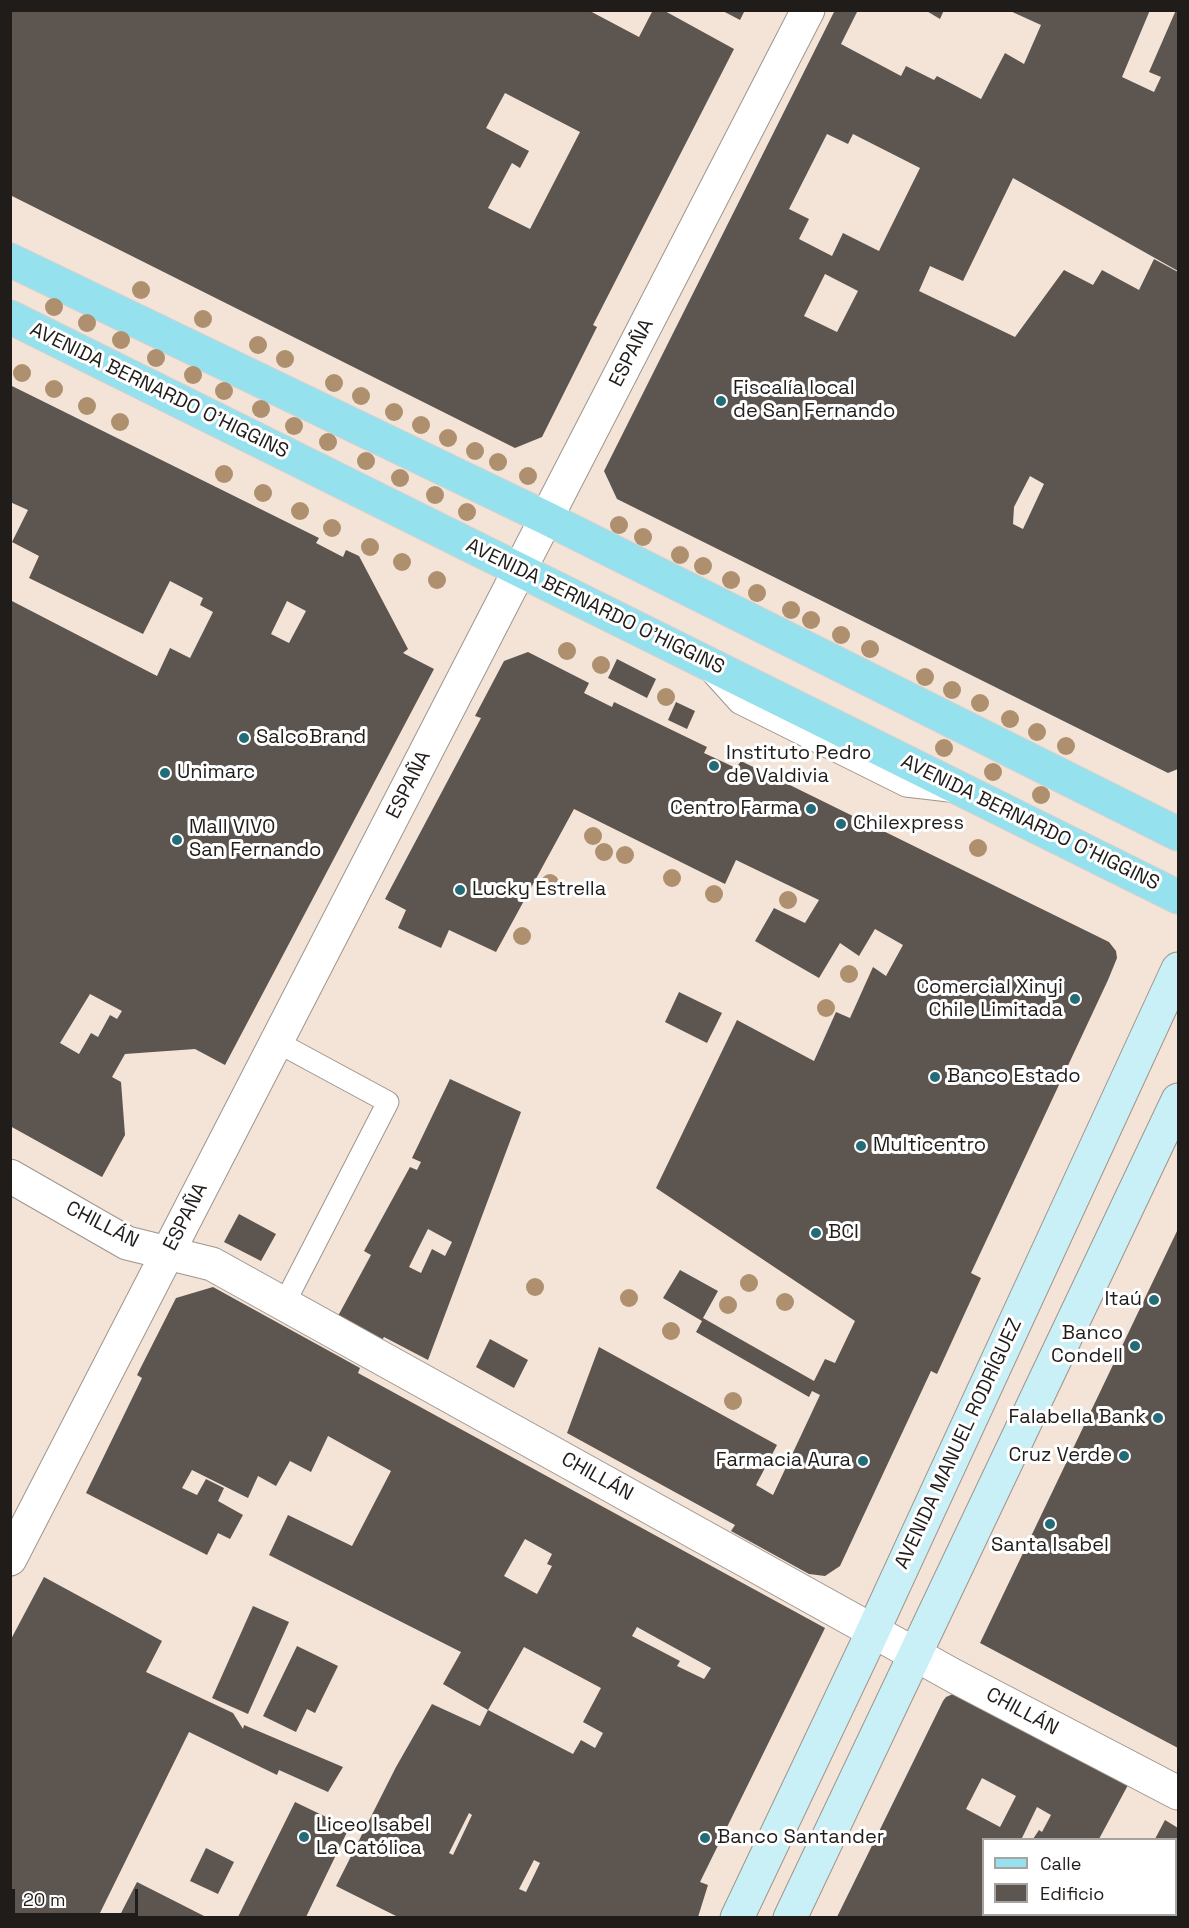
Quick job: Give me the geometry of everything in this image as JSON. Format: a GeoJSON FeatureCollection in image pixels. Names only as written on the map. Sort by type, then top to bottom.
{"type":"FeatureCollection","features":[{"type":"Feature","properties":{"kind":"main road"},"geometry":{"type":"LineString","coordinates":[[10,260],[546,518],[1179,834]]}},
{"type":"Feature","properties":{"kind":"main road","name":"AVENIDA BERNARDO O'HIGGINS"},"geometry":{"type":"LineString","coordinates":[[10,317],[1179,897]]}},
{"type":"Feature","properties":{"kind":"main road","name":"AVENIDA MANUEL RODRÍGUEZ"},"geometry":{"type":"LineString","coordinates":[[737,1917],[873,1630],[1179,969]]}},
{"type":"Feature","properties":{"kind":"main road"},"geometry":{"type":"LineString","coordinates":[[790,1917],[1179,1100]]}},
{"type":"Feature","properties":{"kind":"street","name":"ESPAÑA"},"geometry":{"type":"LineString","coordinates":[[10,1559],[808,10]]}},
{"type":"Feature","properties":{"kind":"street","name":"CHILLÁN"},"geometry":{"type":"LineString","coordinates":[[10,1176],[127,1243],[212,1264],[915,1654],[1179,1793]]}},
{"type":"Feature","properties":{"kind":"lane"},"geometry":{"type":"LineString","coordinates":[[277,1042],[388,1102],[284,1304]]}},
{"type":"Feature","properties":{"kind":"shaded area"},"geometry":{"type":"Polygon","coordinates":[[[11,11],[1178,11],[1178,1917],[11,1918],[11,11]]]}},
{"type":"Feature","properties":{"kind":"building"},"geometry":{"type":"Polygon","coordinates":[[[10,10],[588,10],[639,37],[653,10],[663,10],[734,49],[593,325],[597,327],[542,437],[515,448],[10,195],[10,10]],[[505,93],[486,128],[529,151],[520,168],[512,163],[488,208],[530,229],[580,132],[505,93]]]}},
{"type":"Feature","properties":{"kind":"building"},"geometry":{"type":"Polygon","coordinates":[[[721,10],[745,10],[740,20],[721,10]]]}},
{"type":"Feature","properties":{"kind":"building"},"geometry":{"type":"Polygon","coordinates":[[[835,10],[858,10],[841,44],[901,76],[906,66],[934,80],[937,76],[981,99],[1005,53],[1024,64],[1041,25],[1008,10],[1150,10],[1122,77],[1154,92],[1161,77],[1149,72],[1176,10],[1178,10],[1178,271],[1013,178],[963,281],[930,266],[919,291],[1015,337],[1064,270],[1093,285],[1102,270],[1139,290],[1154,259],[1178,272],[1178,769],[1168,773],[617,499],[604,471],[835,10]],[[827,134],[789,209],[809,219],[799,239],[832,256],[843,233],[879,251],[920,168],[853,134],[848,144],[827,134]],[[825,274],[804,316],[837,332],[858,291],[825,274]],[[1030,476],[1014,507],[1013,524],[1023,529],[1044,484],[1030,476]]]}},
{"type":"Feature","properties":{"kind":"building"},"geometry":{"type":"Polygon","coordinates":[[[925,10],[944,10],[940,19],[925,10]]]}},
{"type":"Feature","properties":{"kind":"building","name":"Mall VIVO San Fernando"},"geometry":{"type":"Polygon","coordinates":[[[10,385],[319,538],[316,543],[343,557],[346,550],[359,556],[408,649],[403,653],[434,669],[225,1065],[195,1049],[125,1054],[112,1077],[121,1082],[125,1135],[102,1177],[10,1126],[10,600],[157,676],[170,648],[190,658],[213,612],[200,605],[203,598],[170,581],[143,634],[29,578],[39,556],[12,542],[28,510],[10,502],[10,385]],[[287,601],[271,634],[289,643],[306,611],[287,601]],[[90,994],[60,1043],[79,1054],[91,1033],[98,1037],[110,1015],[117,1019],[122,1011],[90,994]]]}},
{"type":"Feature","properties":{"kind":"building"},"geometry":{"type":"Polygon","coordinates":[[[528,652],[589,683],[584,693],[612,707],[614,702],[707,747],[704,753],[736,768],[741,761],[1109,942],[1116,951],[1117,958],[1108,980],[971,1273],[981,1278],[937,1374],[931,1371],[840,1566],[825,1576],[809,1574],[731,1531],[735,1525],[567,1433],[599,1347],[777,1445],[756,1485],[773,1495],[820,1395],[812,1391],[809,1397],[696,1332],[702,1321],[663,1298],[680,1270],[718,1291],[703,1318],[814,1381],[825,1359],[835,1363],[855,1321],[656,1188],[737,1020],[814,1061],[836,1012],[850,1018],[873,967],[886,976],[903,945],[875,929],[859,956],[840,943],[819,978],[755,941],[774,908],[805,923],[819,900],[736,860],[725,884],[574,809],[496,952],[449,930],[441,948],[398,928],[406,910],[385,899],[481,718],[475,716],[504,661],[528,652]]]}},
{"type":"Feature","properties":{"kind":"building"},"geometry":{"type":"Polygon","coordinates":[[[617,659],[656,679],[647,698],[608,678],[617,659]]]}},
{"type":"Feature","properties":{"kind":"building"},"geometry":{"type":"Polygon","coordinates":[[[676,702],[695,711],[687,729],[668,720],[676,702]]]}},
{"type":"Feature","properties":{"kind":"building"},"geometry":{"type":"Polygon","coordinates":[[[679,992],[722,1013],[707,1043],[665,1022],[679,992]]]}},
{"type":"Feature","properties":{"kind":"building"},"geometry":{"type":"Polygon","coordinates":[[[450,1079],[521,1112],[428,1360],[384,1337],[382,1340],[338,1316],[371,1255],[364,1251],[410,1167],[417,1170],[421,1162],[412,1158],[450,1079]],[[428,1229],[409,1267],[421,1273],[432,1249],[445,1256],[452,1242],[428,1229]]]}},
{"type":"Feature","properties":{"kind":"building"},"geometry":{"type":"Polygon","coordinates":[[[239,1214],[276,1234],[261,1261],[224,1242],[239,1214]]]}},
{"type":"Feature","properties":{"kind":"building"},"geometry":{"type":"Polygon","coordinates":[[[1178,1229],[1178,1748],[980,1643],[1178,1229]]]}},
{"type":"Feature","properties":{"kind":"building"},"geometry":{"type":"Polygon","coordinates":[[[213,1287],[360,1368],[358,1373],[825,1628],[700,1882],[708,1885],[698,1917],[398,1917],[336,1886],[396,1767],[432,1704],[480,1726],[488,1710],[443,1684],[461,1652],[269,1555],[288,1515],[352,1546],[391,1471],[328,1436],[311,1472],[290,1461],[276,1486],[258,1476],[248,1498],[192,1470],[182,1488],[197,1495],[206,1479],[224,1488],[218,1501],[243,1515],[230,1539],[218,1533],[207,1555],[86,1493],[142,1378],[137,1375],[176,1298],[213,1287]],[[525,1539],[504,1576],[537,1594],[552,1566],[547,1564],[552,1554],[525,1539]],[[637,1627],[632,1636],[680,1661],[677,1666],[704,1679],[711,1668],[637,1627]],[[524,1647],[488,1710],[573,1754],[581,1740],[595,1748],[603,1733],[583,1722],[601,1688],[524,1647]],[[469,1813],[449,1853],[453,1855],[472,1815],[469,1813]],[[534,1860],[519,1889],[526,1892],[540,1863],[534,1860]]]}},
{"type":"Feature","properties":{"kind":"building"},"geometry":{"type":"Polygon","coordinates":[[[490,1339],[528,1360],[514,1388],[476,1367],[490,1339]]]}},
{"type":"Feature","properties":{"kind":"building"},"geometry":{"type":"Polygon","coordinates":[[[44,1577],[162,1641],[146,1672],[233,1713],[243,1729],[244,1725],[343,1767],[328,1792],[279,1770],[277,1775],[189,1732],[98,1917],[10,1917],[10,1641],[44,1577]]]}},
{"type":"Feature","properties":{"kind":"building"},"geometry":{"type":"Polygon","coordinates":[[[253,1606],[289,1622],[248,1714],[212,1698],[253,1606]]]}},
{"type":"Feature","properties":{"kind":"building"},"geometry":{"type":"Polygon","coordinates":[[[297,1646],[338,1666],[315,1713],[307,1709],[296,1732],[263,1716],[297,1646]]]}},
{"type":"Feature","properties":{"kind":"building"},"geometry":{"type":"Polygon","coordinates":[[[953,1694],[1128,1785],[1100,1838],[1034,1838],[1039,1830],[1042,1832],[1051,1815],[1037,1807],[1022,1838],[982,1838],[982,1916],[1032,1917],[837,1917],[943,1701],[953,1694]],[[982,1778],[966,1809],[1000,1827],[1016,1796],[982,1778]]]}},
{"type":"Feature","properties":{"kind":"building"},"geometry":{"type":"Polygon","coordinates":[[[295,1802],[349,1828],[306,1917],[238,1917],[295,1802]]]}},
{"type":"Feature","properties":{"kind":"building"},"geometry":{"type":"Polygon","coordinates":[[[1165,1820],[1178,1828],[1178,1917],[1086,1916],[1177,1916],[1177,1838],[1156,1838],[1165,1820]]]}},
{"type":"Feature","properties":{"kind":"building"},"geometry":{"type":"Polygon","coordinates":[[[206,1848],[234,1862],[218,1894],[190,1881],[206,1848]]]}},
{"type":"Feature","properties":{"kind":"building"},"geometry":{"type":"Polygon","coordinates":[[[137,1882],[206,1917],[119,1917],[137,1882]]]}},
{"type":"Feature","properties":{"kind":"place","name":"Fiscalía local de San Fernando"},"geometry":{"type":"Point","coordinates":[721,401]}},
{"type":"Feature","properties":{"kind":"place","name":"SalcoBrand"},"geometry":{"type":"Point","coordinates":[244,738]}},
{"type":"Feature","properties":{"kind":"place","name":"Instituto Pedro de Valdivia"},"geometry":{"type":"Point","coordinates":[714,766]}},
{"type":"Feature","properties":{"kind":"place","name":"Unimarc"},"geometry":{"type":"Point","coordinates":[165,773]}},
{"type":"Feature","properties":{"kind":"place","name":"Centro Farma"},"geometry":{"type":"Point","coordinates":[811,809]}},
{"type":"Feature","properties":{"kind":"place","name":"Chilexpress"},"geometry":{"type":"Point","coordinates":[841,824]}},
{"type":"Feature","properties":{"kind":"place","name":"Mall VIVO San Fernando"},"geometry":{"type":"Point","coordinates":[177,840]}},
{"type":"Feature","properties":{"kind":"place","name":"Lucky Estrella"},"geometry":{"type":"Point","coordinates":[460,890]}},
{"type":"Feature","properties":{"kind":"place","name":"Comercial Xinyi Chile Limitada"},"geometry":{"type":"Point","coordinates":[1075,999]}},
{"type":"Feature","properties":{"kind":"place","name":"Banco Estado"},"geometry":{"type":"Point","coordinates":[935,1077]}},
{"type":"Feature","properties":{"kind":"place","name":"Multicentro"},"geometry":{"type":"Point","coordinates":[861,1146]}},
{"type":"Feature","properties":{"kind":"place","name":"BCI"},"geometry":{"type":"Point","coordinates":[816,1233]}},
{"type":"Feature","properties":{"kind":"place","name":"Itaú"},"geometry":{"type":"Point","coordinates":[1154,1300]}},
{"type":"Feature","properties":{"kind":"place","name":"Banco Condell"},"geometry":{"type":"Point","coordinates":[1135,1346]}},
{"type":"Feature","properties":{"kind":"place","name":"Falabella Bank"},"geometry":{"type":"Point","coordinates":[1158,1418]}},
{"type":"Feature","properties":{"kind":"place","name":"Cruz Verde"},"geometry":{"type":"Point","coordinates":[1124,1456]}},
{"type":"Feature","properties":{"kind":"place","name":"Farmacia Aura"},"geometry":{"type":"Point","coordinates":[863,1461]}},
{"type":"Feature","properties":{"kind":"place","name":"Santa Isabel"},"geometry":{"type":"Point","coordinates":[1050,1524]}},
{"type":"Feature","properties":{"kind":"place","name":"Liceo Isabel La Católica"},"geometry":{"type":"Point","coordinates":[304,1837]}},
{"type":"Feature","properties":{"kind":"place","name":"Banco Santander"},"geometry":{"type":"Point","coordinates":[705,1838]}}]}
